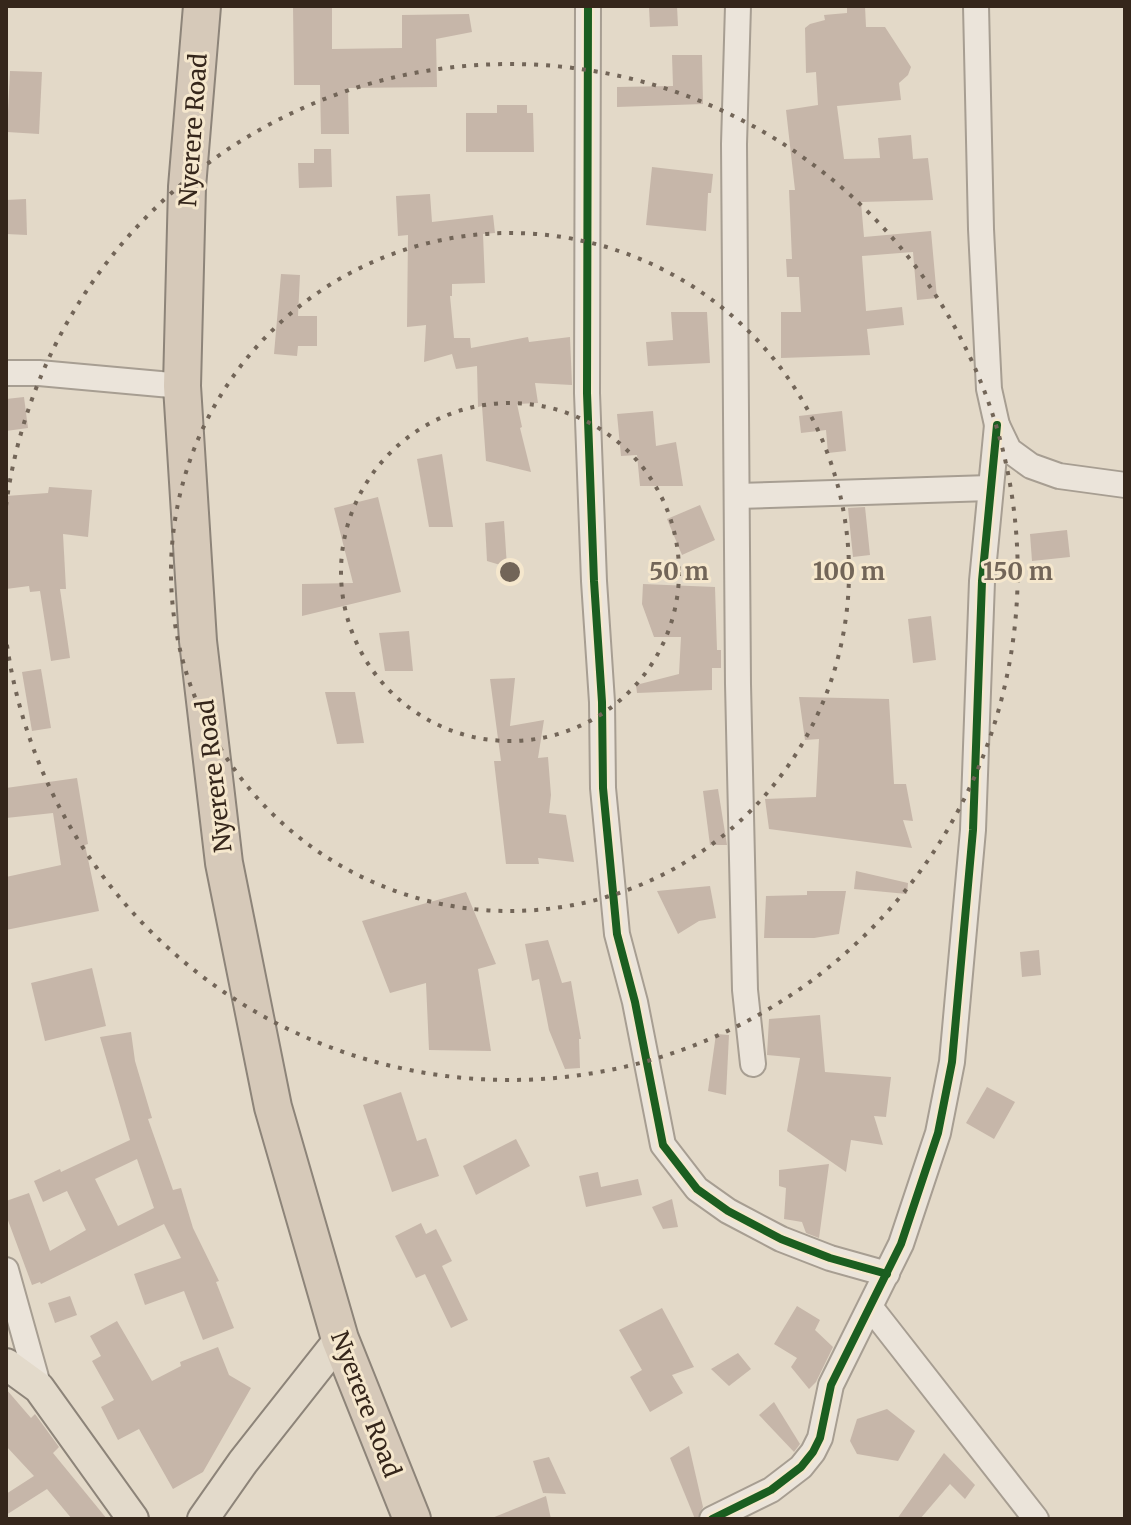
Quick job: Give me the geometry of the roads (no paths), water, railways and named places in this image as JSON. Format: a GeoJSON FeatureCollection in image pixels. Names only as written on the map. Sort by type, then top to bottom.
{"type":"FeatureCollection","features":[{"type":"Feature","properties":{"kind":"highway","name":"Nyerere Road"},"geometry":{"type":"LineString","coordinates":[[202,6],[187,187],[182,386],[198,641],[224,863],[273,1107],[340,1339],[412,1519]]}},
{"type":"Feature","properties":{"kind":"main road"},"geometry":{"type":"LineString","coordinates":[[203,1519],[243,1462],[340,1339]]}},
{"type":"Feature","properties":{"kind":"main road"},"geometry":{"type":"LineString","coordinates":[[6,1364],[39,1388],[133,1519]]}},
{"type":"Feature","properties":{"kind":"street"},"geometry":{"type":"LineString","coordinates":[[588,6],[587,393],[602,702],[603,788],[617,934],[635,1002],[663,1145],[697,1189],[728,1211],[781,1239],[830,1258],[887,1274]]}},
{"type":"Feature","properties":{"kind":"street"},"geometry":{"type":"LineString","coordinates":[[738,6],[734,144],[738,712],[745,990],[753,1064]]}},
{"type":"Feature","properties":{"kind":"street"},"geometry":{"type":"LineString","coordinates":[[976,6],[981,229],[989,389],[997,425],[1009,450],[1031,466],[1059,476],[1125,485]]}},
{"type":"Feature","properties":{"kind":"street"},"geometry":{"type":"LineString","coordinates":[[6,373],[39,373],[182,386]]}},
{"type":"Feature","properties":{"kind":"street"},"geometry":{"type":"LineString","coordinates":[[712,1519],[771,1490],[801,1467],[813,1452],[820,1438],[831,1385],[887,1274],[923,1186],[938,1133],[952,1062],[973,830],[978,664],[997,425]]}},
{"type":"Feature","properties":{"kind":"street"},"geometry":{"type":"LineString","coordinates":[[737,496],[990,488]]}},
{"type":"Feature","properties":{"kind":"street"},"geometry":{"type":"LineString","coordinates":[[6,1270],[39,1388]]}},
{"type":"Feature","properties":{"kind":"street"},"geometry":{"type":"LineString","coordinates":[[871,1308],[1036,1519]]}}]}
